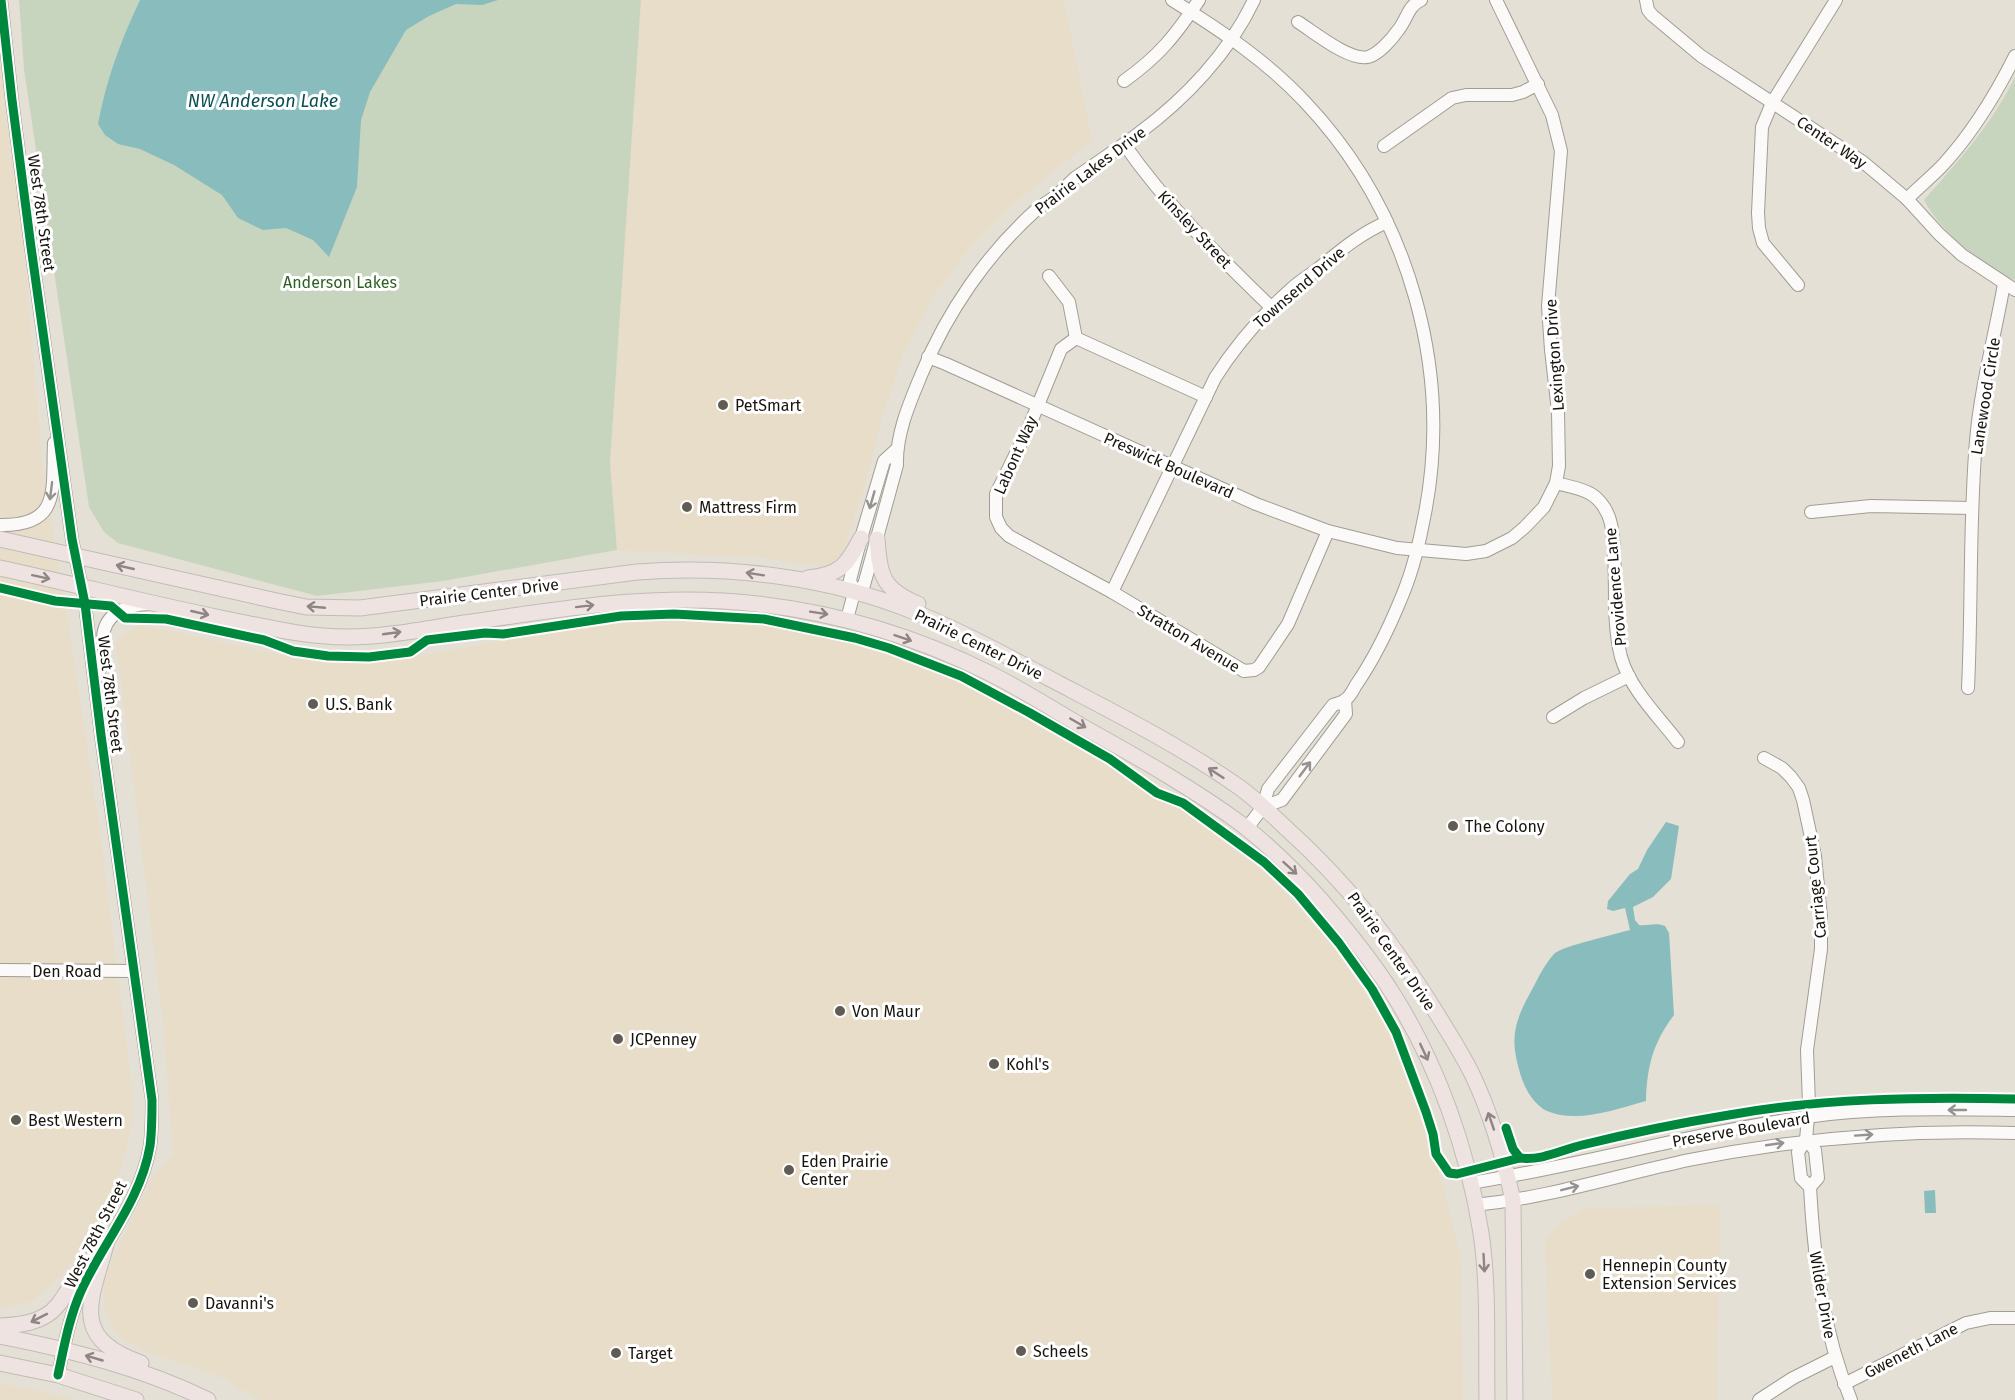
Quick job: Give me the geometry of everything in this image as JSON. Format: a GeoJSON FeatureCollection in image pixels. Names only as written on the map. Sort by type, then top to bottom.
{"type":"FeatureCollection","features":[{"type":"Feature","properties":{"kind":"main road","name":"Prairie Center Drive"},"geometry":{"type":"LineString","coordinates":[[0,538],[272,600],[306,607],[335,609],[379,607],[664,570],[744,572],[790,579],[854,593],[914,612],[1005,655],[1171,743],[1241,788],[1310,849],[1348,888],[1411,972],[1472,1074],[1491,1121],[1513,1201],[1515,1400]]}},
{"type":"Feature","properties":{"kind":"main road"},"geometry":{"type":"LineString","coordinates":[[790,579],[824,577],[839,570],[869,539],[882,576],[894,592],[903,598],[955,619],[1005,655]]}},
{"type":"Feature","properties":{"kind":"main road","name":"Prairie Center Drive"},"geometry":{"type":"LineString","coordinates":[[0,568],[301,634],[351,637],[616,602],[723,600],[847,619],[936,649],[993,675],[1193,791],[1247,828],[1300,876],[1376,968],[1397,999],[1434,1075],[1459,1142],[1471,1184],[1484,1258],[1487,1400]]}},
{"type":"Feature","properties":{"kind":"main road"},"geometry":{"type":"LineString","coordinates":[[0,1326],[30,1323],[56,1308],[81,1270],[106,1245]]}},
{"type":"Feature","properties":{"kind":"main road"},"geometry":{"type":"LineString","coordinates":[[106,1245],[90,1300],[91,1323],[96,1334],[110,1348],[128,1359],[165,1371],[180,1387]]}},
{"type":"Feature","properties":{"kind":"main road"},"geometry":{"type":"LineString","coordinates":[[0,1336],[63,1349],[180,1387],[208,1400]]}},
{"type":"Feature","properties":{"kind":"main road"},"geometry":{"type":"LineString","coordinates":[[0,1363],[58,1375],[136,1400]]}},
{"type":"Feature","properties":{"kind":"street","name":"West 78th Street"},"geometry":{"type":"LineString","coordinates":[[1,0],[12,100],[152,1101],[150,1147],[142,1176],[81,1292],[72,1314],[58,1375]]}},
{"type":"Feature","properties":{"kind":"street"},"geometry":{"type":"LineString","coordinates":[[1172,0],[1231,39],[1270,69],[1298,95],[1335,136],[1364,179],[1387,222],[1406,266],[1420,313],[1429,361],[1432,456],[1428,502],[1418,550],[1405,591],[1387,633],[1364,674],[1345,700],[1333,705],[1268,789],[1263,807],[1247,828]]}},
{"type":"Feature","properties":{"kind":"street"},"geometry":{"type":"LineString","coordinates":[[1124,81],[1150,62],[1174,37],[1199,0]]}},
{"type":"Feature","properties":{"kind":"street","name":"Prairie Lakes Drive"},"geometry":{"type":"LineString","coordinates":[[847,619],[854,593],[864,585],[869,539],[897,465],[897,449],[911,400],[928,357],[949,317],[968,288],[1004,242],[1038,209],[1171,108],[1199,79],[1231,39],[1254,0]]}},
{"type":"Feature","properties":{"kind":"street"},"geometry":{"type":"LineString","coordinates":[[1298,22],[1348,54],[1368,57],[1376,53],[1393,36],[1413,4],[1421,0]]}},
{"type":"Feature","properties":{"kind":"street","name":"Lexington Drive"},"geometry":{"type":"LineString","coordinates":[[1418,550],[1466,554],[1486,551],[1512,538],[1525,527],[1544,507],[1556,483],[1559,439],[1548,306],[1561,151],[1552,115],[1496,0]]}},
{"type":"Feature","properties":{"kind":"street","name":"Center Way"},"geometry":{"type":"LineString","coordinates":[[1646,0],[1648,10],[1652,15],[1694,51],[1863,162],[1907,199],[1962,255],[2010,287]]}},
{"type":"Feature","properties":{"kind":"street"},"geometry":{"type":"LineString","coordinates":[[1798,285],[1763,243],[1759,228],[1762,127],[1772,103],[1836,0]]}},
{"type":"Feature","properties":{"kind":"street"},"geometry":{"type":"LineString","coordinates":[[1907,199],[1965,139],[1986,110],[2015,56]]}},
{"type":"Feature","properties":{"kind":"street"},"geometry":{"type":"LineString","coordinates":[[1384,146],[1452,98],[1466,95],[1512,95],[1538,84]]}},
{"type":"Feature","properties":{"kind":"street","name":"Kinsley Street"},"geometry":{"type":"LineString","coordinates":[[1124,144],[1149,180],[1272,308]]}},
{"type":"Feature","properties":{"kind":"street","name":"Townsend Drive"},"geometry":{"type":"LineString","coordinates":[[1112,592],[1206,397],[1230,353],[1252,327],[1290,290],[1350,243],[1372,228],[1387,222]]}},
{"type":"Feature","properties":{"kind":"street"},"geometry":{"type":"LineString","coordinates":[[1049,276],[1069,302],[1076,338],[1206,397]]}},
{"type":"Feature","properties":{"kind":"street","name":"Lanewood Circle"},"geometry":{"type":"LineString","coordinates":[[1968,688],[1972,508],[1977,428],[2010,287]]}},
{"type":"Feature","properties":{"kind":"street","name":"Labont Way"},"geometry":{"type":"LineString","coordinates":[[1076,338],[1061,349],[1029,427],[996,494],[994,504],[1001,528],[1009,536],[1112,592]]}},
{"type":"Feature","properties":{"kind":"street","name":"Preswick Boulevard"},"geometry":{"type":"LineString","coordinates":[[928,357],[946,363],[1256,504],[1328,531],[1397,548],[1418,550]]}},
{"type":"Feature","properties":{"kind":"street"},"geometry":{"type":"LineString","coordinates":[[0,525],[25,524],[36,520],[44,513],[49,503],[52,492],[55,412]]}},
{"type":"Feature","properties":{"kind":"street","name":"Providence Lane"},"geometry":{"type":"LineString","coordinates":[[1556,483],[1592,494],[1602,504],[1611,522],[1618,637],[1622,658],[1629,676],[1641,695],[1677,741]]}},
{"type":"Feature","properties":{"kind":"street"},"geometry":{"type":"LineString","coordinates":[[1811,512],[1871,506],[1972,508]]}},
{"type":"Feature","properties":{"kind":"street","name":"Stratton Avenue"},"geometry":{"type":"LineString","coordinates":[[1112,592],[1244,671],[1254,670],[1259,667],[1288,624],[1328,531]]}},
{"type":"Feature","properties":{"kind":"street"},"geometry":{"type":"LineString","coordinates":[[94,683],[105,656],[104,629],[112,617],[125,607],[158,604]]}},
{"type":"Feature","properties":{"kind":"street"},"geometry":{"type":"LineString","coordinates":[[1553,717],[1584,698],[1629,676]]}},
{"type":"Feature","properties":{"kind":"street"},"geometry":{"type":"LineString","coordinates":[[1263,807],[1282,800],[1347,714],[1345,700]]}},
{"type":"Feature","properties":{"kind":"street","name":"Carriage Court"},"geometry":{"type":"LineString","coordinates":[[1764,758],[1782,768],[1799,788],[1815,856],[1821,917],[1821,949],[1807,1050],[1809,1105],[1806,1140]]}},
{"type":"Feature","properties":{"kind":"street","name":"Den Road"},"geometry":{"type":"LineString","coordinates":[[0,970],[134,971]]}},
{"type":"Feature","properties":{"kind":"street","name":"Preserve Boulevard"},"geometry":{"type":"LineString","coordinates":[[1471,1184],[1713,1133],[1807,1116],[1909,1109],[2015,1110]]}},
{"type":"Feature","properties":{"kind":"street","name":"Preserve Boulevard"},"geometry":{"type":"LineString","coordinates":[[1475,1205],[1513,1201],[1681,1162],[1806,1140],[1941,1131],[2015,1133]]}},
{"type":"Feature","properties":{"kind":"street","name":"Wilder Drive"},"geometry":{"type":"LineString","coordinates":[[1806,1140],[1798,1152],[1801,1178],[1810,1187],[1815,1253],[1822,1300],[1835,1358],[1851,1400]]}},
{"type":"Feature","properties":{"kind":"street","name":"Gweneth Lane"},"geometry":{"type":"LineString","coordinates":[[1844,1384],[1966,1323],[1990,1318],[2015,1318]]}},
{"type":"Feature","properties":{"kind":"street"},"geometry":{"type":"LineString","coordinates":[[1759,1400],[1793,1378],[1835,1358]]}},
{"type":"Feature","properties":{"kind":"shaded area"},"geometry":{"type":"Polygon","coordinates":[[[641,0],[1064,0],[1092,140],[1019,199],[967,251],[934,295],[904,352],[881,421],[864,488],[843,552],[829,567],[765,558],[617,550],[610,463],[641,0]]]}},
{"type":"Feature","properties":{"kind":"shaded area"},"geometry":{"type":"Polygon","coordinates":[[[0,45],[15,145],[43,472],[99,825],[132,1087],[132,1121],[124,1159],[113,1190],[99,1219],[63,1274],[30,1302],[0,1308],[0,45]]]}},
{"type":"Feature","properties":{"kind":"shaded area","name":"Eden Prairie Center"},"geometry":{"type":"Polygon","coordinates":[[[690,619],[757,624],[827,635],[962,680],[1129,779],[1151,795],[1172,802],[1270,877],[1332,944],[1388,1027],[1428,1129],[1461,1259],[1463,1400],[261,1400],[216,1375],[147,1352],[120,1338],[110,1325],[104,1307],[104,1282],[114,1255],[151,1180],[173,1153],[163,1022],[116,642],[139,624],[298,659],[351,663],[418,656],[592,625],[690,619]]]}},
{"type":"Feature","properties":{"kind":"shaded area"},"geometry":{"type":"Polygon","coordinates":[[[1720,1205],[1717,1400],[1552,1400],[1545,1243],[1559,1223],[1587,1208],[1720,1205]]]}},
{"type":"Feature","properties":{"kind":"shaded area"},"geometry":{"type":"Polygon","coordinates":[[[0,1383],[63,1396],[75,1400],[0,1400],[0,1383]]]}},
{"type":"Feature","properties":{"kind":"green space","name":"Anderson Lakes"},"geometry":{"type":"Polygon","coordinates":[[[19,0],[641,0],[610,463],[617,550],[443,581],[317,596],[118,543],[104,532],[89,507],[24,69],[19,0]]]}},
{"type":"Feature","properties":{"kind":"green space"},"geometry":{"type":"Polygon","coordinates":[[[2015,77],[2015,280],[1989,266],[1963,247],[1931,212],[1924,200],[1985,127],[2015,77]]]}},
{"type":"Feature","properties":{"kind":"water","name":"NW Anderson Lake"},"geometry":{"type":"Polygon","coordinates":[[[140,0],[498,0],[482,5],[456,4],[429,16],[406,30],[370,92],[361,120],[357,187],[329,257],[313,240],[286,228],[263,230],[238,218],[222,195],[174,165],[140,149],[118,144],[105,135],[98,124],[105,92],[120,45],[140,0]]]}},
{"type":"Feature","properties":{"kind":"water"},"geometry":{"type":"Polygon","coordinates":[[[1666,822],[1679,826],[1671,879],[1653,897],[1633,907],[1635,920],[1639,925],[1662,925],[1669,933],[1674,1015],[1652,1055],[1646,1101],[1584,1116],[1559,1115],[1547,1111],[1535,1102],[1524,1084],[1515,1052],[1515,1030],[1522,1009],[1541,972],[1555,953],[1630,930],[1625,908],[1613,911],[1607,909],[1608,901],[1630,874],[1638,869],[1647,850],[1666,822]]]}},
{"type":"Feature","properties":{"kind":"water"},"geometry":{"type":"Polygon","coordinates":[[[1935,1190],[1936,1213],[1925,1213],[1924,1191],[1935,1190]]]}},
{"type":"Feature","properties":{"kind":"cycle path"},"geometry":{"type":"LineString","coordinates":[[1,0],[31,247],[72,539],[85,604],[152,1100],[151,1140],[139,1185],[81,1291],[70,1322],[58,1375]]}},
{"type":"Feature","properties":{"kind":"cycle path"},"geometry":{"type":"LineString","coordinates":[[0,588],[55,601],[111,606],[125,618],[166,619],[264,640],[293,651],[328,656],[369,657],[410,652],[427,640],[485,633],[503,634],[621,616],[674,614],[764,619],[855,638],[889,648],[961,676],[1030,713],[1110,759],[1157,793],[1183,803],[1264,862],[1298,894],[1339,943],[1372,989],[1396,1032],[1426,1112],[1436,1154],[1449,1173],[1457,1174],[1520,1158]]}},
{"type":"Feature","properties":{"kind":"cycle path"},"geometry":{"type":"LineString","coordinates":[[1506,1128],[1513,1149],[1520,1158],[1528,1159],[1544,1157],[1582,1145],[1656,1128],[1764,1109],[1872,1100],[2015,1099]]}},
{"type":"Feature","properties":{"kind":"place","name":"PetSmart"},"geometry":{"type":"Point","coordinates":[723,405]}},
{"type":"Feature","properties":{"kind":"place","name":"Mattress Firm"},"geometry":{"type":"Point","coordinates":[687,507]}},
{"type":"Feature","properties":{"kind":"place","name":"U.S. Bank"},"geometry":{"type":"Point","coordinates":[313,704]}},
{"type":"Feature","properties":{"kind":"place","name":"The Colony"},"geometry":{"type":"Point","coordinates":[1453,826]}},
{"type":"Feature","properties":{"kind":"place","name":"Von Maur"},"geometry":{"type":"Point","coordinates":[840,1011]}},
{"type":"Feature","properties":{"kind":"place","name":"JCPenney"},"geometry":{"type":"Point","coordinates":[618,1039]}},
{"type":"Feature","properties":{"kind":"place","name":"Kohl's"},"geometry":{"type":"Point","coordinates":[994,1064]}},
{"type":"Feature","properties":{"kind":"place","name":"Best Western"},"geometry":{"type":"Point","coordinates":[16,1120]}},
{"type":"Feature","properties":{"kind":"place","name":"Eden Prairie Center"},"geometry":{"type":"Point","coordinates":[789,1170]}},
{"type":"Feature","properties":{"kind":"place","name":"Hennepin County Extension Services"},"geometry":{"type":"Point","coordinates":[1590,1274]}},
{"type":"Feature","properties":{"kind":"place","name":"Davanni's"},"geometry":{"type":"Point","coordinates":[193,1303]}},
{"type":"Feature","properties":{"kind":"place","name":"Scheels"},"geometry":{"type":"Point","coordinates":[1021,1351]}},
{"type":"Feature","properties":{"kind":"place","name":"Target"},"geometry":{"type":"Point","coordinates":[616,1353]}}]}
